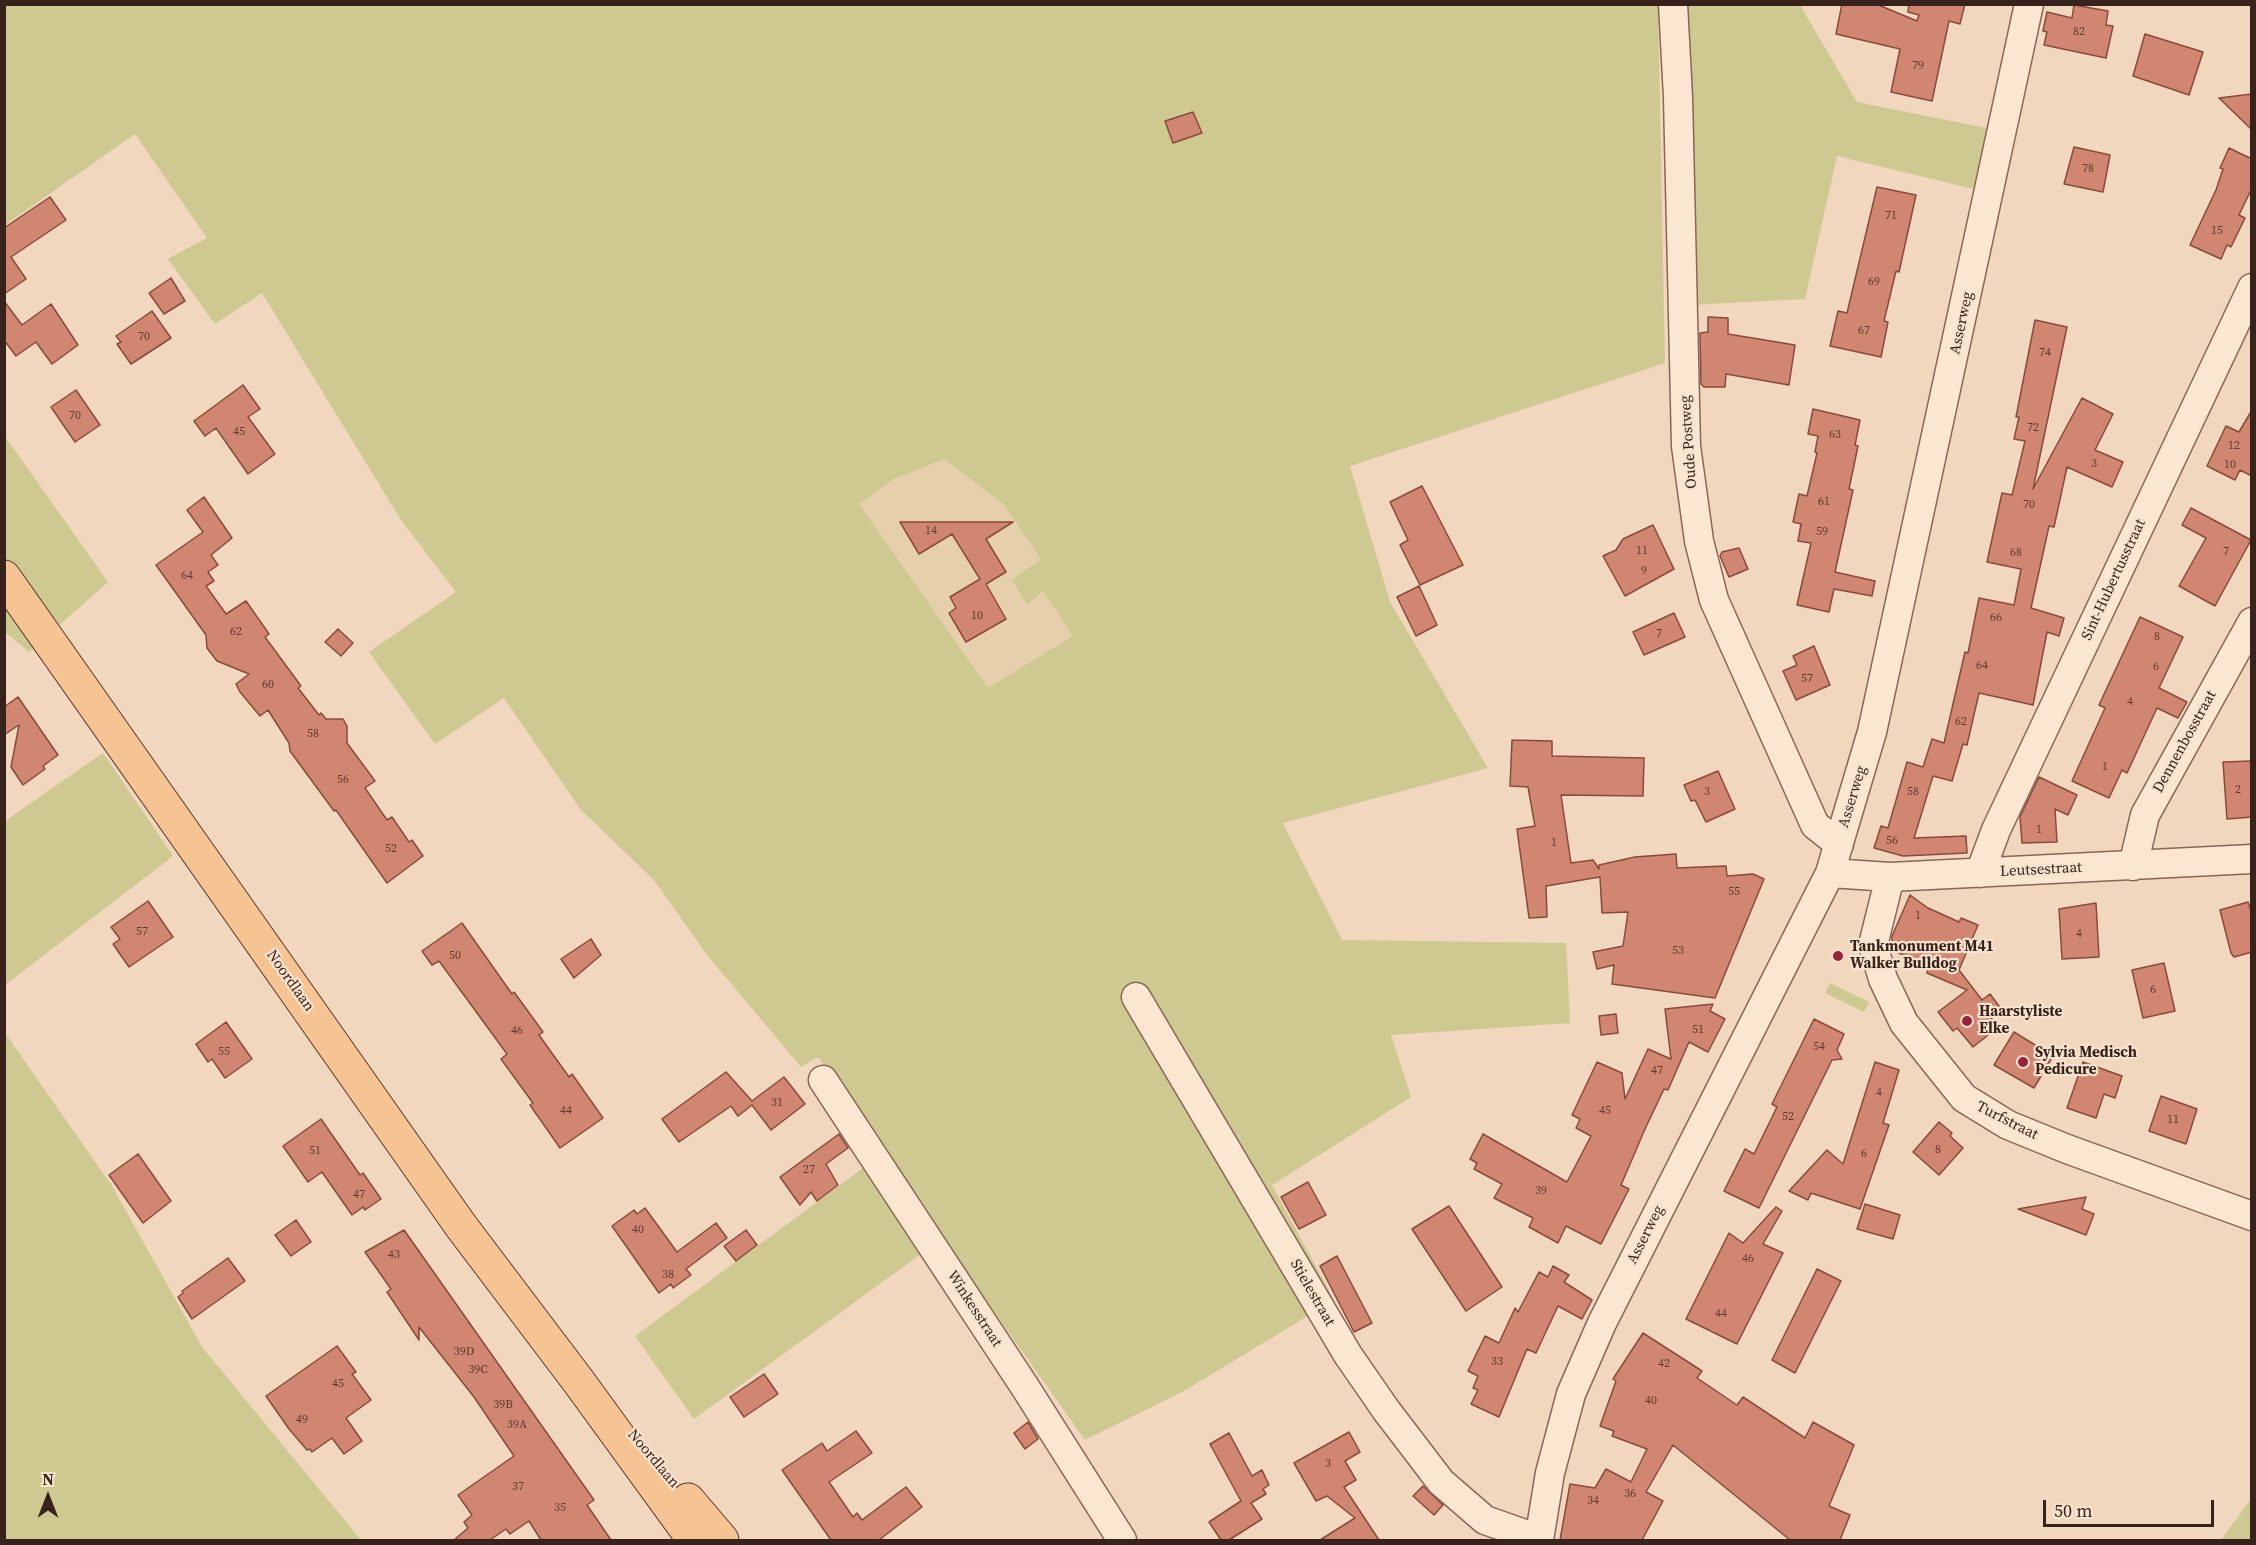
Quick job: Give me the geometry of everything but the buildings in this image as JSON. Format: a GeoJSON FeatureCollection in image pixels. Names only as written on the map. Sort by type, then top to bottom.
{"type":"FeatureCollection","features":[{"type":"Feature","properties":{"kind":"main road","name":"Noordlaan"},"geometry":{"type":"LineString","coordinates":[[4,577],[461,1226],[579,1382],[694,1540]]}},
{"type":"Feature","properties":{"kind":"main road","name":"Noordlaan"},"geometry":{"type":"LineString","coordinates":[[579,1382],[628,1429],[722,1540]]}},
{"type":"Feature","properties":{"kind":"street","name":"Oude Postweg"},"geometry":{"type":"LineString","coordinates":[[1673,4],[1678,97],[1686,446],[1699,541],[1714,600],[1815,825],[1839,844]]}},
{"type":"Feature","properties":{"kind":"street","name":"Asserweg"},"geometry":{"type":"LineString","coordinates":[[1539,1540],[1550,1473],[1571,1394],[1602,1323],[1830,873],[1872,732],[2029,4]]}},
{"type":"Feature","properties":{"kind":"street","name":"Sint-Hubertusstraat"},"geometry":{"type":"LineString","coordinates":[[1980,873],[1996,830],[2252,288]]}},
{"type":"Feature","properties":{"kind":"street","name":"Dennenbosstraat"},"geometry":{"type":"LineString","coordinates":[[2133,866],[2145,815],[2252,622]]}},
{"type":"Feature","properties":{"kind":"street","name":"Leutsestraat"},"geometry":{"type":"LineString","coordinates":[[1830,873],[1890,877],[2252,859]]}},
{"type":"Feature","properties":{"kind":"street","name":"Turfstraat"},"geometry":{"type":"LineString","coordinates":[[1890,877],[1873,945],[1883,979],[1904,1023],[1964,1098],[2008,1125],[2067,1149],[2252,1216]]}},
{"type":"Feature","properties":{"kind":"street","name":"Stielestraat"},"geometry":{"type":"LineString","coordinates":[[1136,997],[1348,1355],[1386,1410],[1441,1482],[1485,1520],[1539,1540]]}},
{"type":"Feature","properties":{"kind":"street","name":"Winkesstraat"},"geometry":{"type":"LineString","coordinates":[[823,1080],[1025,1387],[1122,1540]]}},
{"type":"Feature","properties":{"kind":"shaded area"},"geometry":{"type":"Polygon","coordinates":[[[4,5],[1658,5],[1665,363],[1350,466],[1390,602],[1488,768],[1283,823],[1342,940],[1566,943],[1570,1023],[1391,1035],[1411,1097],[1272,1185],[1334,1300],[1184,1391],[1085,1440],[985,1299],[879,1140],[818,1057],[801,1067],[708,956],[654,880],[581,810],[504,698],[435,744],[369,652],[456,592],[401,520],[262,293],[215,324],[168,259],[207,238],[135,134],[5,225],[4,5]],[[944,459],[894,479],[859,504],[988,688],[1073,636],[1043,591],[1027,605],[1012,580],[1041,559],[1003,504],[944,459]]]}},
{"type":"Feature","properties":{"kind":"shaded area"},"geometry":{"type":"Polygon","coordinates":[[[1681,5],[1800,5],[1857,102],[1987,128],[1974,189],[1837,156],[1805,299],[1691,305],[1681,5]]]}},
{"type":"Feature","properties":{"kind":"shaded area"},"geometry":{"type":"Polygon","coordinates":[[[4,435],[108,582],[29,652],[5,632],[4,435]]]}},
{"type":"Feature","properties":{"kind":"shaded area"},"geometry":{"type":"Polygon","coordinates":[[[943,458],[1003,504],[1041,559],[1013,581],[1027,605],[1043,591],[1074,636],[988,689],[859,504],[894,479],[943,458]]]}},
{"type":"Feature","properties":{"kind":"shaded area"},"geometry":{"type":"Polygon","coordinates":[[[103,753],[173,856],[5,985],[5,821],[103,753]]]}},
{"type":"Feature","properties":{"kind":"shaded area"},"geometry":{"type":"Polygon","coordinates":[[[1830,983],[1869,1002],[1864,1012],[1825,993],[1830,983]]]}},
{"type":"Feature","properties":{"kind":"shaded area"},"geometry":{"type":"Polygon","coordinates":[[[5,1033],[112,1186],[202,1347],[361,1540],[5,1540],[5,1033]]]}},
{"type":"Feature","properties":{"kind":"shaded area"},"geometry":{"type":"Polygon","coordinates":[[[870,1163],[925,1251],[694,1419],[635,1336],[870,1163]]]}},
{"type":"Feature","properties":{"kind":"shaded area"},"geometry":{"type":"Polygon","coordinates":[[[2251,1499],[2251,1540],[2221,1540],[2251,1499]]]}},
{"type":"Feature","properties":{"kind":"place","name":"Tankmonument M41 Walker Bulldog"},"geometry":{"type":"Point","coordinates":[1838,956]}},
{"type":"Feature","properties":{"kind":"place","name":"Haarstyliste Elke"},"geometry":{"type":"Point","coordinates":[1967,1021]}},
{"type":"Feature","properties":{"kind":"place","name":"Sylvia Medisch Pedicure"},"geometry":{"type":"Point","coordinates":[2023,1062]}}]}
